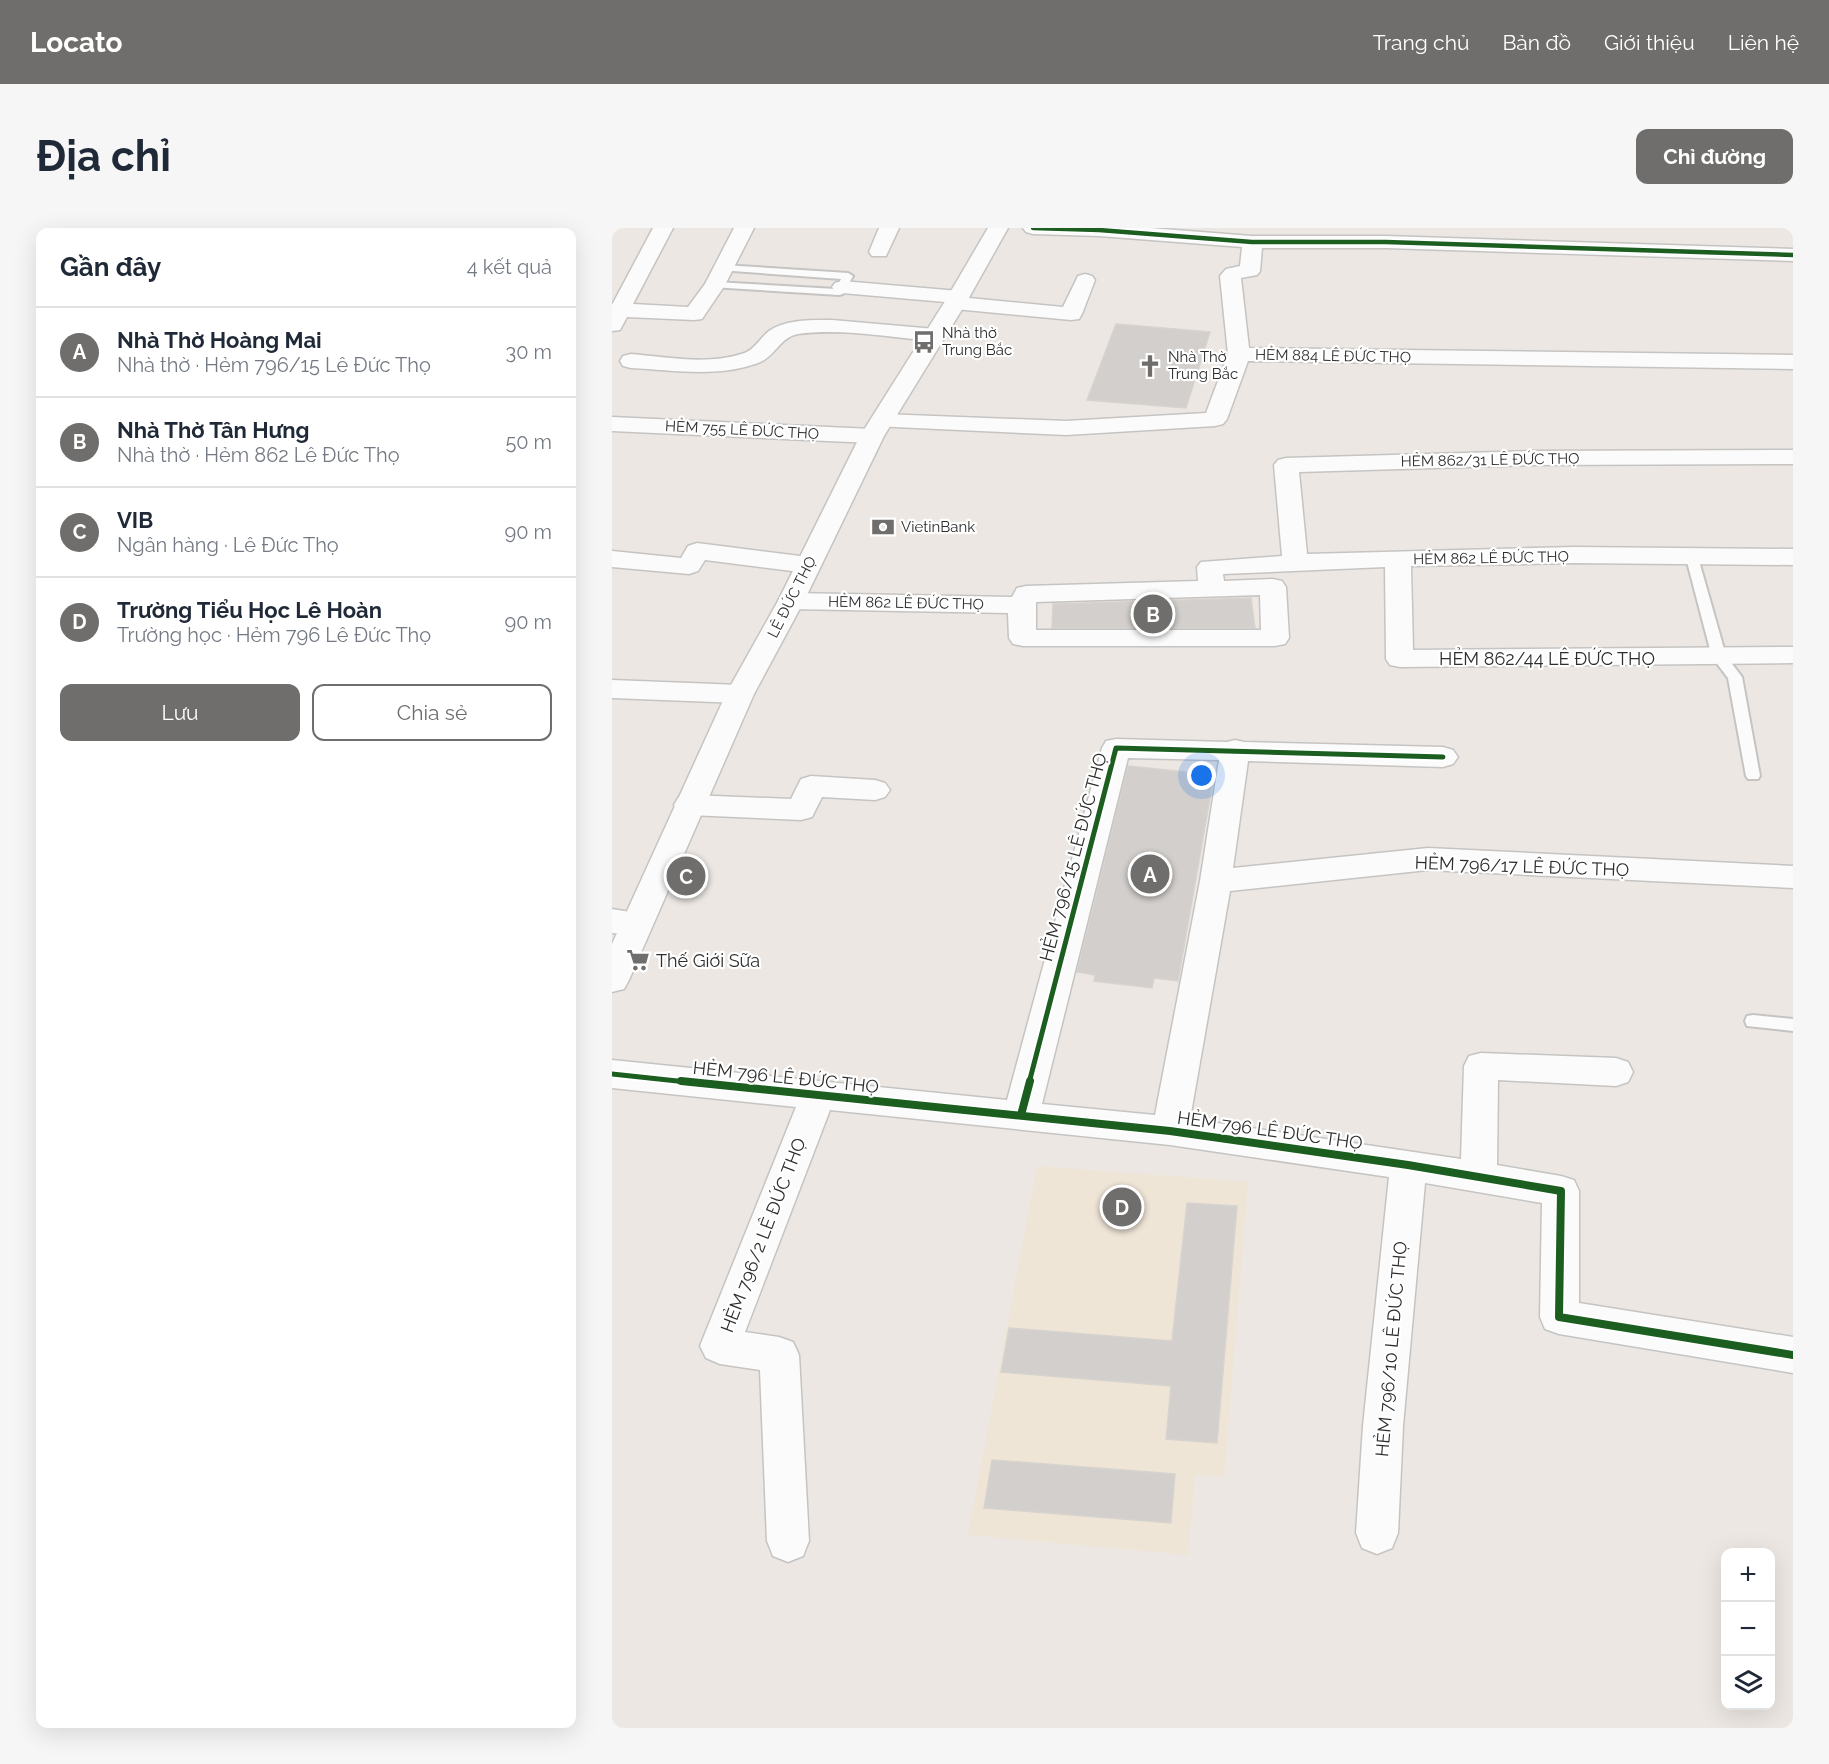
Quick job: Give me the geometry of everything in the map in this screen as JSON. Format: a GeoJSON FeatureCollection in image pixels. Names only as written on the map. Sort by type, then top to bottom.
{"type":"FeatureCollection","features":[{"type":"Feature","properties":{"kind":"street"},"geometry":{"type":"LineString","coordinates":[[663,228],[630,274],[616,317],[694,314],[719,277],[744,228]]}},
{"type":"Feature","properties":{"kind":"street"},"geometry":{"type":"LineString","coordinates":[[879,252],[889,228]]}},
{"type":"Feature","properties":{"kind":"street","name":"LÊ ĐỨC THỌ"},"geometry":{"type":"LineString","coordinates":[[612,980],[625,922],[688,805],[740,694],[877,429],[957,300],[998,228]]}},
{"type":"Feature","properties":{"kind":"street"},"geometry":{"type":"LineString","coordinates":[[1033,228],[1217,233],[1252,242],[1382,235],[1596,249],[1793,255]]}},
{"type":"Feature","properties":{"kind":"street"},"geometry":{"type":"LineString","coordinates":[[1593,228],[1596,249]]}},
{"type":"Feature","properties":{"kind":"street"},"geometry":{"type":"LineString","coordinates":[[1239,354],[1230,276],[1233,273],[1250,271],[1252,242]]}},
{"type":"Feature","properties":{"kind":"street"},"geometry":{"type":"LineString","coordinates":[[842,287],[1071,314],[1085,280]]}},
{"type":"Feature","properties":{"kind":"street"},"geometry":{"type":"LineString","coordinates":[[631,361],[706,364],[734,362],[752,358],[763,352],[768,342],[778,333],[796,328],[819,327],[935,335]]}},
{"type":"Feature","properties":{"kind":"street","name":"HẺM 884 LÊ ĐỨC THỌ"},"geometry":{"type":"LineString","coordinates":[[877,429],[1066,428],[1215,419],[1239,354],[1793,362]]}},
{"type":"Feature","properties":{"kind":"street","name":"HẺM 755 LÊ ĐỨC THỌ"},"geometry":{"type":"LineString","coordinates":[[612,424],[877,429]]}},
{"type":"Feature","properties":{"kind":"street","name":"HẺM 862/31 LÊ ĐỨC THỌ"},"geometry":{"type":"LineString","coordinates":[[1295,562],[1286,465],[1531,458],[1793,457]]}},
{"type":"Feature","properties":{"kind":"street"},"geometry":{"type":"LineString","coordinates":[[612,559],[689,567],[697,551],[808,565]]}},
{"type":"Feature","properties":{"kind":"street","name":"HẺM 862 LÊ ĐỨC THỌ"},"geometry":{"type":"LineString","coordinates":[[1210,588],[1210,567],[1295,562],[1691,554],[1793,557]]}},
{"type":"Feature","properties":{"kind":"street","name":"HẺM 862/44 LÊ ĐỨC THỌ"},"geometry":{"type":"LineString","coordinates":[[1398,559],[1400,659],[1793,655]]}},
{"type":"Feature","properties":{"kind":"street","name":"HẺM 862 LÊ ĐỨC THỌ"},"geometry":{"type":"LineString","coordinates":[[1273,587],[1275,638],[1023,638],[1021,605],[1026,594],[1273,587]]}},
{"type":"Feature","properties":{"kind":"street","name":"HẺM 862 LÊ ĐỨC THỌ"},"geometry":{"type":"LineString","coordinates":[[790,601],[1021,605]]}},
{"type":"Feature","properties":{"kind":"street"},"geometry":{"type":"LineString","coordinates":[[612,689],[740,694]]}},
{"type":"Feature","properties":{"kind":"street","name":"HẺM 796/15 LÊ ĐỨC THỌ"},"geometry":{"type":"LineString","coordinates":[[1021,1115],[1116,748],[1235,749],[1443,756]]}},
{"type":"Feature","properties":{"kind":"street"},"geometry":{"type":"LineString","coordinates":[[1170,1131],[1216,880],[1235,749]]}},
{"type":"Feature","properties":{"kind":"street"},"geometry":{"type":"LineString","coordinates":[[688,805],[801,810],[812,786],[875,790]]}},
{"type":"Feature","properties":{"kind":"street","name":"HẺM 796/17 LÊ ĐỨC THỌ"},"geometry":{"type":"LineString","coordinates":[[1216,880],[1428,859],[1793,878]]}},
{"type":"Feature","properties":{"kind":"street"},"geometry":{"type":"LineString","coordinates":[[1479,1177],[1481,1066],[1616,1072]]}},
{"type":"Feature","properties":{"kind":"street","name":"HẺM 796 LÊ ĐỨC THỌ"},"geometry":{"type":"LineString","coordinates":[[612,1074],[1170,1131],[1408,1165],[1561,1191],[1559,1317],[1793,1355]]}},
{"type":"Feature","properties":{"kind":"street","name":"HẺM 796/2 LÊ ĐỨC THỌ"},"geometry":{"type":"LineString","coordinates":[[788,1541],[779,1355],[720,1346],[818,1095]]}},
{"type":"Feature","properties":{"kind":"street","name":"HẺM 796/10 LÊ ĐỨC THỌ"},"geometry":{"type":"LineString","coordinates":[[1377,1533],[1383,1426],[1408,1165]]}},
{"type":"Feature","properties":{"kind":"lane"},"geometry":{"type":"LineString","coordinates":[[848,276],[839,292],[719,277],[848,276]]}},
{"type":"Feature","properties":{"kind":"lane"},"geometry":{"type":"LineString","coordinates":[[1691,554],[1719,657],[1735,677],[1753,776]]}},
{"type":"Feature","properties":{"kind":"lane"},"geometry":{"type":"LineString","coordinates":[[1753,1021],[1793,1025]]}},
{"type":"Feature","properties":{"kind":"shaded area"},"geometry":{"type":"Polygon","coordinates":[[[1037,1166],[1248,1182],[1224,1477],[1195,1475],[1188,1555],[968,1535],[1037,1166]]]}},
{"type":"Feature","properties":{"kind":"building","name":"Nhà Thờ Trung Bắc"},"geometry":{"type":"Polygon","coordinates":[[[1116,324],[1210,332],[1186,408],[1087,400],[1116,324]]]}},
{"type":"Feature","properties":{"kind":"building"},"geometry":{"type":"Polygon","coordinates":[[[1251,598],[1255,628],[1052,628],[1053,604],[1251,598]]]}},
{"type":"Feature","properties":{"kind":"building"},"geometry":{"type":"Polygon","coordinates":[[[1128,766],[1214,775],[1178,981],[1154,978],[1152,988],[1094,981],[1095,975],[1077,972],[1128,766]]]}},
{"type":"Feature","properties":{"kind":"building"},"geometry":{"type":"Polygon","coordinates":[[[1187,1203],[1237,1206],[1217,1443],[1166,1439],[1171,1386],[1001,1372],[1009,1328],[1172,1341],[1187,1203]]]}},
{"type":"Feature","properties":{"kind":"building"},"geometry":{"type":"Polygon","coordinates":[[[992,1460],[1175,1474],[1171,1523],[984,1508],[992,1460]]]}},
{"type":"Feature","properties":{"kind":"cycle path"},"geometry":{"type":"LineString","coordinates":[[1033,228],[1099,230],[1252,242],[1386,242],[1793,255]]}},
{"type":"Feature","properties":{"kind":"cycle path"},"geometry":{"type":"LineString","coordinates":[[1021,1115],[1116,748],[1443,757]]}},
{"type":"Feature","properties":{"kind":"cycle path"},"geometry":{"type":"LineString","coordinates":[[612,1074],[1170,1131],[1408,1165],[1561,1191],[1559,1317],[1793,1355]]}},
{"type":"Feature","properties":{"kind":"place","name":"Nhà thờ Trung Bắc"},"geometry":{"type":"Point","coordinates":[924,342]}},
{"type":"Feature","properties":{"kind":"place","name":"Nhà Thờ Trung Bắc"},"geometry":{"type":"Point","coordinates":[1150,366]}},
{"type":"Feature","properties":{"kind":"place","name":"VietinBank"},"geometry":{"type":"Point","coordinates":[883,527]}},
{"type":"Feature","properties":{"kind":"place","name":"Nhà Thờ Tân Hưng"},"geometry":{"type":"Point","coordinates":[1153,614]}},
{"type":"Feature","properties":{"kind":"place","name":"Nhà Thờ Hoàng Mai"},"geometry":{"type":"Point","coordinates":[1150,874]}},
{"type":"Feature","properties":{"kind":"place","name":"VIB"},"geometry":{"type":"Point","coordinates":[686,876]}},
{"type":"Feature","properties":{"kind":"place","name":"Thế Giới Sữa"},"geometry":{"type":"Point","coordinates":[638,960]}},
{"type":"Feature","properties":{"kind":"place","name":"Trường Tiểu Học Lê Hoàn"},"geometry":{"type":"Point","coordinates":[1122,1207]}}]}
